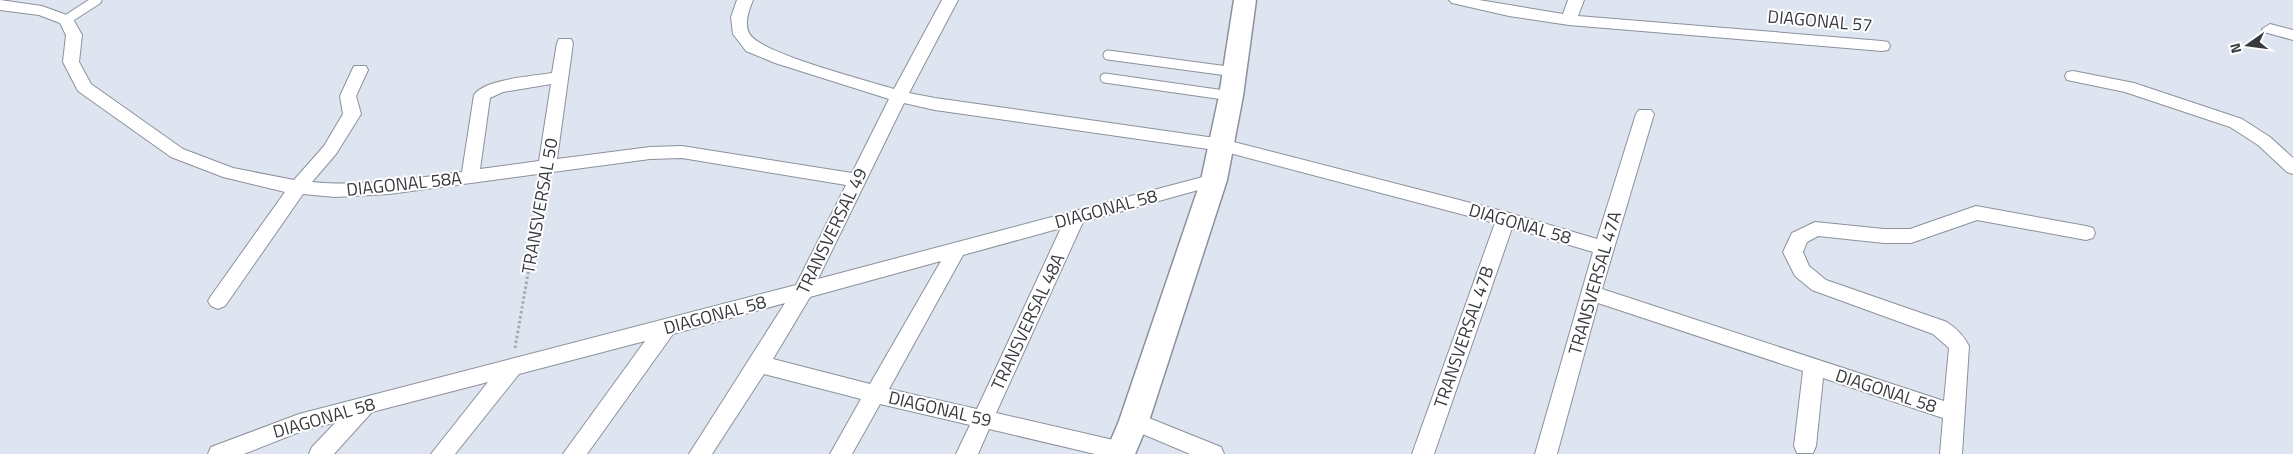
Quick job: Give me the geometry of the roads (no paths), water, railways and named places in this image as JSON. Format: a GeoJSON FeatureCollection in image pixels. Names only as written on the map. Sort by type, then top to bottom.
{"type":"FeatureCollection","features":[{"type":"Feature","properties":{"kind":"main road"},"geometry":{"type":"LineString","coordinates":[[1121,452],[1134,421],[1214,180],[1233,84],[1245,0]]}},
{"type":"Feature","properties":{"kind":"street","name":"DIAGONAL 58"},"geometry":{"type":"LineString","coordinates":[[745,0],[739,17],[740,34],[752,47],[780,59],[899,96],[935,104],[1222,144],[1506,219],[1604,248]]}},
{"type":"Feature","properties":{"kind":"street","name":"TRANSVERSAL 49"},"geometry":{"type":"LineString","coordinates":[[700,454],[759,364],[803,292],[899,96],[950,0]]}},
{"type":"Feature","properties":{"kind":"street","name":"DIAGONAL 57"},"geometry":{"type":"LineString","coordinates":[[1457,0],[1509,11],[1569,20],[1882,46]]}},
{"type":"Feature","properties":{"kind":"street"},"geometry":{"type":"LineString","coordinates":[[1569,20],[1576,0]]}},
{"type":"Feature","properties":{"kind":"street"},"geometry":{"type":"LineString","coordinates":[[0,5],[42,11],[66,20]]}},
{"type":"Feature","properties":{"kind":"street","name":"DIAGONAL 58A"},"geometry":{"type":"LineString","coordinates":[[66,20],[74,35],[72,62],[84,87],[177,153],[229,174],[298,187],[335,191],[389,188],[650,153],[682,152],[857,180]]}},
{"type":"Feature","properties":{"kind":"street"},"geometry":{"type":"LineString","coordinates":[[2270,29],[2293,35]]}},
{"type":"Feature","properties":{"kind":"street","name":"TRANSVERSAL 50"},"geometry":{"type":"LineString","coordinates":[[547,166],[565,43]]}},
{"type":"Feature","properties":{"kind":"street"},"geometry":{"type":"LineString","coordinates":[[218,301],[298,187],[330,150],[352,114],[348,96],[360,70]]}},
{"type":"Feature","properties":{"kind":"street"},"geometry":{"type":"LineString","coordinates":[[2073,76],[2128,87],[2236,123],[2264,141],[2293,168]]}},
{"type":"Feature","properties":{"kind":"street"},"geometry":{"type":"LineString","coordinates":[[470,177],[482,95],[499,87],[560,77]]}},
{"type":"Feature","properties":{"kind":"street","name":"TRANSVERSAL 47A"},"geometry":{"type":"LineString","coordinates":[[1546,454],[1604,248],[1645,114]]}},
{"type":"Feature","properties":{"kind":"street","name":"DIAGONAL 58"},"geometry":{"type":"LineString","coordinates":[[219,454],[299,423],[803,292],[1076,216],[1214,180]]}},
{"type":"Feature","properties":{"kind":"street"},"geometry":{"type":"LineString","coordinates":[[1951,454],[1952,412],[1959,346],[1950,335],[1940,328],[1819,285],[1802,271],[1793,252],[1799,238],[1815,229],[1884,236],[1911,236],[1976,213],[2086,233]]}},
{"type":"Feature","properties":{"kind":"street","name":"TRANSVERSAL 48A"},"geometry":{"type":"LineString","coordinates":[[967,454],[1076,216]]}},
{"type":"Feature","properties":{"kind":"street","name":"TRANSVERSAL 47B"},"geometry":{"type":"LineString","coordinates":[[1423,454],[1506,219]]}},
{"type":"Feature","properties":{"kind":"street"},"geometry":{"type":"LineString","coordinates":[[840,454],[957,250]]}},
{"type":"Feature","properties":{"kind":"street","name":"DIAGONAL 58"},"geometry":{"type":"LineString","coordinates":[[1591,293],[1952,412]]}},
{"type":"Feature","properties":{"kind":"street"},"geometry":{"type":"LineString","coordinates":[[574,454],[666,328]]}},
{"type":"Feature","properties":{"kind":"street","name":"DIAGONAL 59"},"geometry":{"type":"LineString","coordinates":[[759,364],[875,394],[1121,452]]}},
{"type":"Feature","properties":{"kind":"street"},"geometry":{"type":"LineString","coordinates":[[442,454],[512,368]]}},
{"type":"Feature","properties":{"kind":"street"},"geometry":{"type":"LineString","coordinates":[[1805,446],[1814,368]]}},
{"type":"Feature","properties":{"kind":"street"},"geometry":{"type":"LineString","coordinates":[[320,454],[365,405]]}},
{"type":"Feature","properties":{"kind":"street"},"geometry":{"type":"LineString","coordinates":[[1134,421],[1213,454]]}},
{"type":"Feature","properties":{"kind":"lane"},"geometry":{"type":"LineString","coordinates":[[66,20],[97,0]]}},
{"type":"Feature","properties":{"kind":"lane"},"geometry":{"type":"LineString","coordinates":[[1108,55],[1233,84]]}},
{"type":"Feature","properties":{"kind":"lane"},"geometry":{"type":"LineString","coordinates":[[1105,78],[1233,84]]}}]}
